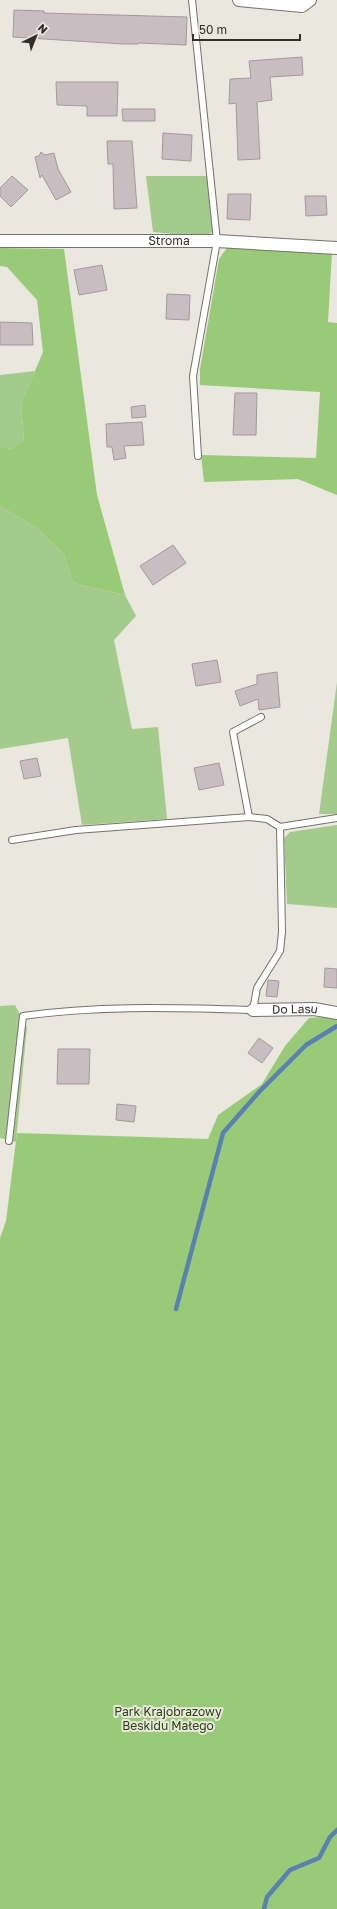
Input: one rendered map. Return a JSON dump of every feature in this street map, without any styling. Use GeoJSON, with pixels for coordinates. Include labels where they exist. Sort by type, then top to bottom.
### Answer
{"type":"FeatureCollection","features":[{"type":"Feature","properties":{"kind":"street"},"geometry":{"type":"LineString","coordinates":[[240,0],[302,6],[310,0]]}},
{"type":"Feature","properties":{"kind":"street","name":"Stroma"},"geometry":{"type":"LineString","coordinates":[[0,241],[217,241],[337,248]]}},
{"type":"Feature","properties":{"kind":"street","name":"Do Lasu"},"geometry":{"type":"LineString","coordinates":[[253,1010],[314,1009],[337,1012]]}},
{"type":"Feature","properties":{"kind":"lane"},"geometry":{"type":"LineString","coordinates":[[192,0],[217,241],[193,376],[198,456]]}},
{"type":"Feature","properties":{"kind":"lane"},"geometry":{"type":"LineString","coordinates":[[249,817],[233,732],[260,717]]}},
{"type":"Feature","properties":{"kind":"lane"},"geometry":{"type":"LineString","coordinates":[[12,840],[76,830],[249,817],[267,819],[280,827],[337,818]]}},
{"type":"Feature","properties":{"kind":"lane"},"geometry":{"type":"LineString","coordinates":[[9,1141],[23,1016],[67,1009],[137,1007],[253,1010],[257,988],[280,951],[282,932],[280,827]]}},
{"type":"Feature","properties":{"kind":"green space"},"geometry":{"type":"Polygon","coordinates":[[[146,176],[207,176],[213,232],[203,237],[153,232],[146,176]]]}},
{"type":"Feature","properties":{"kind":"green space"},"geometry":{"type":"Polygon","coordinates":[[[229,245],[332,252],[328,322],[337,323],[337,495],[298,479],[204,482],[201,455],[316,458],[320,392],[200,385],[200,369],[219,259],[229,245]]]}},
{"type":"Feature","properties":{"kind":"green space"},"geometry":{"type":"Polygon","coordinates":[[[0,248],[64,249],[97,495],[125,595],[73,583],[64,554],[37,528],[0,506],[0,446],[10,449],[24,441],[21,404],[43,352],[37,300],[7,267],[0,266],[0,248]]]}},
{"type":"Feature","properties":{"kind":"green space"},"geometry":{"type":"Polygon","coordinates":[[[35,371],[21,404],[24,442],[10,449],[0,446],[0,375],[35,371]]]}},
{"type":"Feature","properties":{"kind":"green space"},"geometry":{"type":"Polygon","coordinates":[[[0,506],[37,528],[64,554],[73,583],[125,595],[136,616],[114,640],[132,729],[158,727],[167,819],[82,825],[68,738],[0,749],[0,506]]]}},
{"type":"Feature","properties":{"kind":"green space"},"geometry":{"type":"Polygon","coordinates":[[[337,682],[337,814],[319,814],[337,682]]]}},
{"type":"Feature","properties":{"kind":"green space"},"geometry":{"type":"Polygon","coordinates":[[[337,825],[337,908],[287,904],[284,838],[290,832],[337,825]]]}},
{"type":"Feature","properties":{"kind":"green space"},"geometry":{"type":"Polygon","coordinates":[[[15,1005],[27,1027],[16,1142],[0,1138],[0,1006],[15,1005]]]}},
{"type":"Feature","properties":{"kind":"green space","name":"Park Krajobrazowy Beskidu Małego"},"geometry":{"type":"Polygon","coordinates":[[[321,1017],[337,1019],[337,1909],[0,1909],[0,1238],[6,1221],[17,1133],[208,1139],[218,1115],[262,1084],[285,1046],[309,1018],[321,1017]]]}},
{"type":"Feature","properties":{"kind":"building"},"geometry":{"type":"Polygon","coordinates":[[[14,10],[44,11],[44,13],[187,17],[186,45],[138,43],[123,44],[13,37],[14,10]]]}},
{"type":"Feature","properties":{"kind":"building"},"geometry":{"type":"Polygon","coordinates":[[[302,57],[303,75],[270,77],[272,100],[257,102],[260,159],[238,160],[236,103],[229,104],[230,79],[251,78],[249,61],[302,57]]]}},
{"type":"Feature","properties":{"kind":"building"},"geometry":{"type":"Polygon","coordinates":[[[56,82],[118,82],[117,116],[87,116],[87,106],[57,105],[56,82]]]}},
{"type":"Feature","properties":{"kind":"building"},"geometry":{"type":"Polygon","coordinates":[[[122,109],[155,109],[155,121],[123,121],[122,109]]]}},
{"type":"Feature","properties":{"kind":"building"},"geometry":{"type":"Polygon","coordinates":[[[163,133],[192,135],[191,161],[162,159],[163,133]]]}},
{"type":"Feature","properties":{"kind":"building"},"geometry":{"type":"Polygon","coordinates":[[[107,141],[132,141],[137,208],[114,209],[113,164],[108,164],[107,141]]]}},
{"type":"Feature","properties":{"kind":"building"},"geometry":{"type":"Polygon","coordinates":[[[41,152],[45,155],[54,153],[58,169],[71,192],[56,200],[42,175],[40,178],[35,157],[39,156],[41,152]]]}},
{"type":"Feature","properties":{"kind":"building"},"geometry":{"type":"Polygon","coordinates":[[[12,176],[28,190],[11,207],[0,196],[0,188],[12,176]]]}},
{"type":"Feature","properties":{"kind":"building"},"geometry":{"type":"Polygon","coordinates":[[[228,194],[251,194],[250,220],[227,219],[228,194]]]}},
{"type":"Feature","properties":{"kind":"building"},"geometry":{"type":"Polygon","coordinates":[[[305,196],[326,196],[327,215],[306,216],[305,196]]]}},
{"type":"Feature","properties":{"kind":"building"},"geometry":{"type":"Polygon","coordinates":[[[102,265],[107,290],[79,295],[74,270],[102,265]]]}},
{"type":"Feature","properties":{"kind":"building"},"geometry":{"type":"Polygon","coordinates":[[[167,294],[190,295],[189,320],[166,319],[167,294]]]}},
{"type":"Feature","properties":{"kind":"building"},"geometry":{"type":"Polygon","coordinates":[[[0,322],[32,323],[33,345],[0,345],[0,322]]]}},
{"type":"Feature","properties":{"kind":"building"},"geometry":{"type":"Polygon","coordinates":[[[235,393],[257,393],[256,435],[233,435],[235,393]]]}},
{"type":"Feature","properties":{"kind":"building"},"geometry":{"type":"Polygon","coordinates":[[[145,405],[146,417],[132,418],[131,407],[145,405]]]}},
{"type":"Feature","properties":{"kind":"building"},"geometry":{"type":"Polygon","coordinates":[[[142,422],[144,445],[124,446],[126,458],[114,460],[112,447],[107,447],[106,424],[142,422]]]}},
{"type":"Feature","properties":{"kind":"building"},"geometry":{"type":"Polygon","coordinates":[[[173,545],[186,563],[153,585],[140,566],[173,545]]]}},
{"type":"Feature","properties":{"kind":"building"},"geometry":{"type":"Polygon","coordinates":[[[217,660],[221,682],[196,686],[192,664],[217,660]]]}},
{"type":"Feature","properties":{"kind":"building"},"geometry":{"type":"Polygon","coordinates":[[[277,672],[280,707],[259,710],[258,699],[240,706],[235,691],[257,684],[257,675],[277,672]]]}},
{"type":"Feature","properties":{"kind":"building"},"geometry":{"type":"Polygon","coordinates":[[[37,758],[41,776],[24,779],[20,761],[37,758]]]}},
{"type":"Feature","properties":{"kind":"building"},"geometry":{"type":"Polygon","coordinates":[[[219,763],[224,785],[199,790],[194,768],[219,763]]]}},
{"type":"Feature","properties":{"kind":"building"},"geometry":{"type":"Polygon","coordinates":[[[325,968],[337,969],[337,988],[324,987],[325,968]]]}},
{"type":"Feature","properties":{"kind":"building"},"geometry":{"type":"Polygon","coordinates":[[[268,980],[279,981],[277,997],[266,996],[268,980]]]}},
{"type":"Feature","properties":{"kind":"building"},"geometry":{"type":"Polygon","coordinates":[[[259,1038],[273,1048],[262,1063],[248,1053],[259,1038]]]}},
{"type":"Feature","properties":{"kind":"building"},"geometry":{"type":"Polygon","coordinates":[[[58,1049],[90,1049],[89,1084],[57,1084],[58,1049]]]}},
{"type":"Feature","properties":{"kind":"building"},"geometry":{"type":"Polygon","coordinates":[[[117,1104],[136,1106],[134,1122],[116,1120],[117,1104]]]}},
{"type":"Feature","properties":{"kind":"waterway"},"geometry":{"type":"LineString","coordinates":[[176,1309],[223,1133],[259,1092],[306,1045],[337,1026]]}},
{"type":"Feature","properties":{"kind":"waterway"},"geometry":{"type":"LineString","coordinates":[[264,1909],[267,1897],[290,1870],[319,1858],[330,1837],[337,1830]]}}]}
